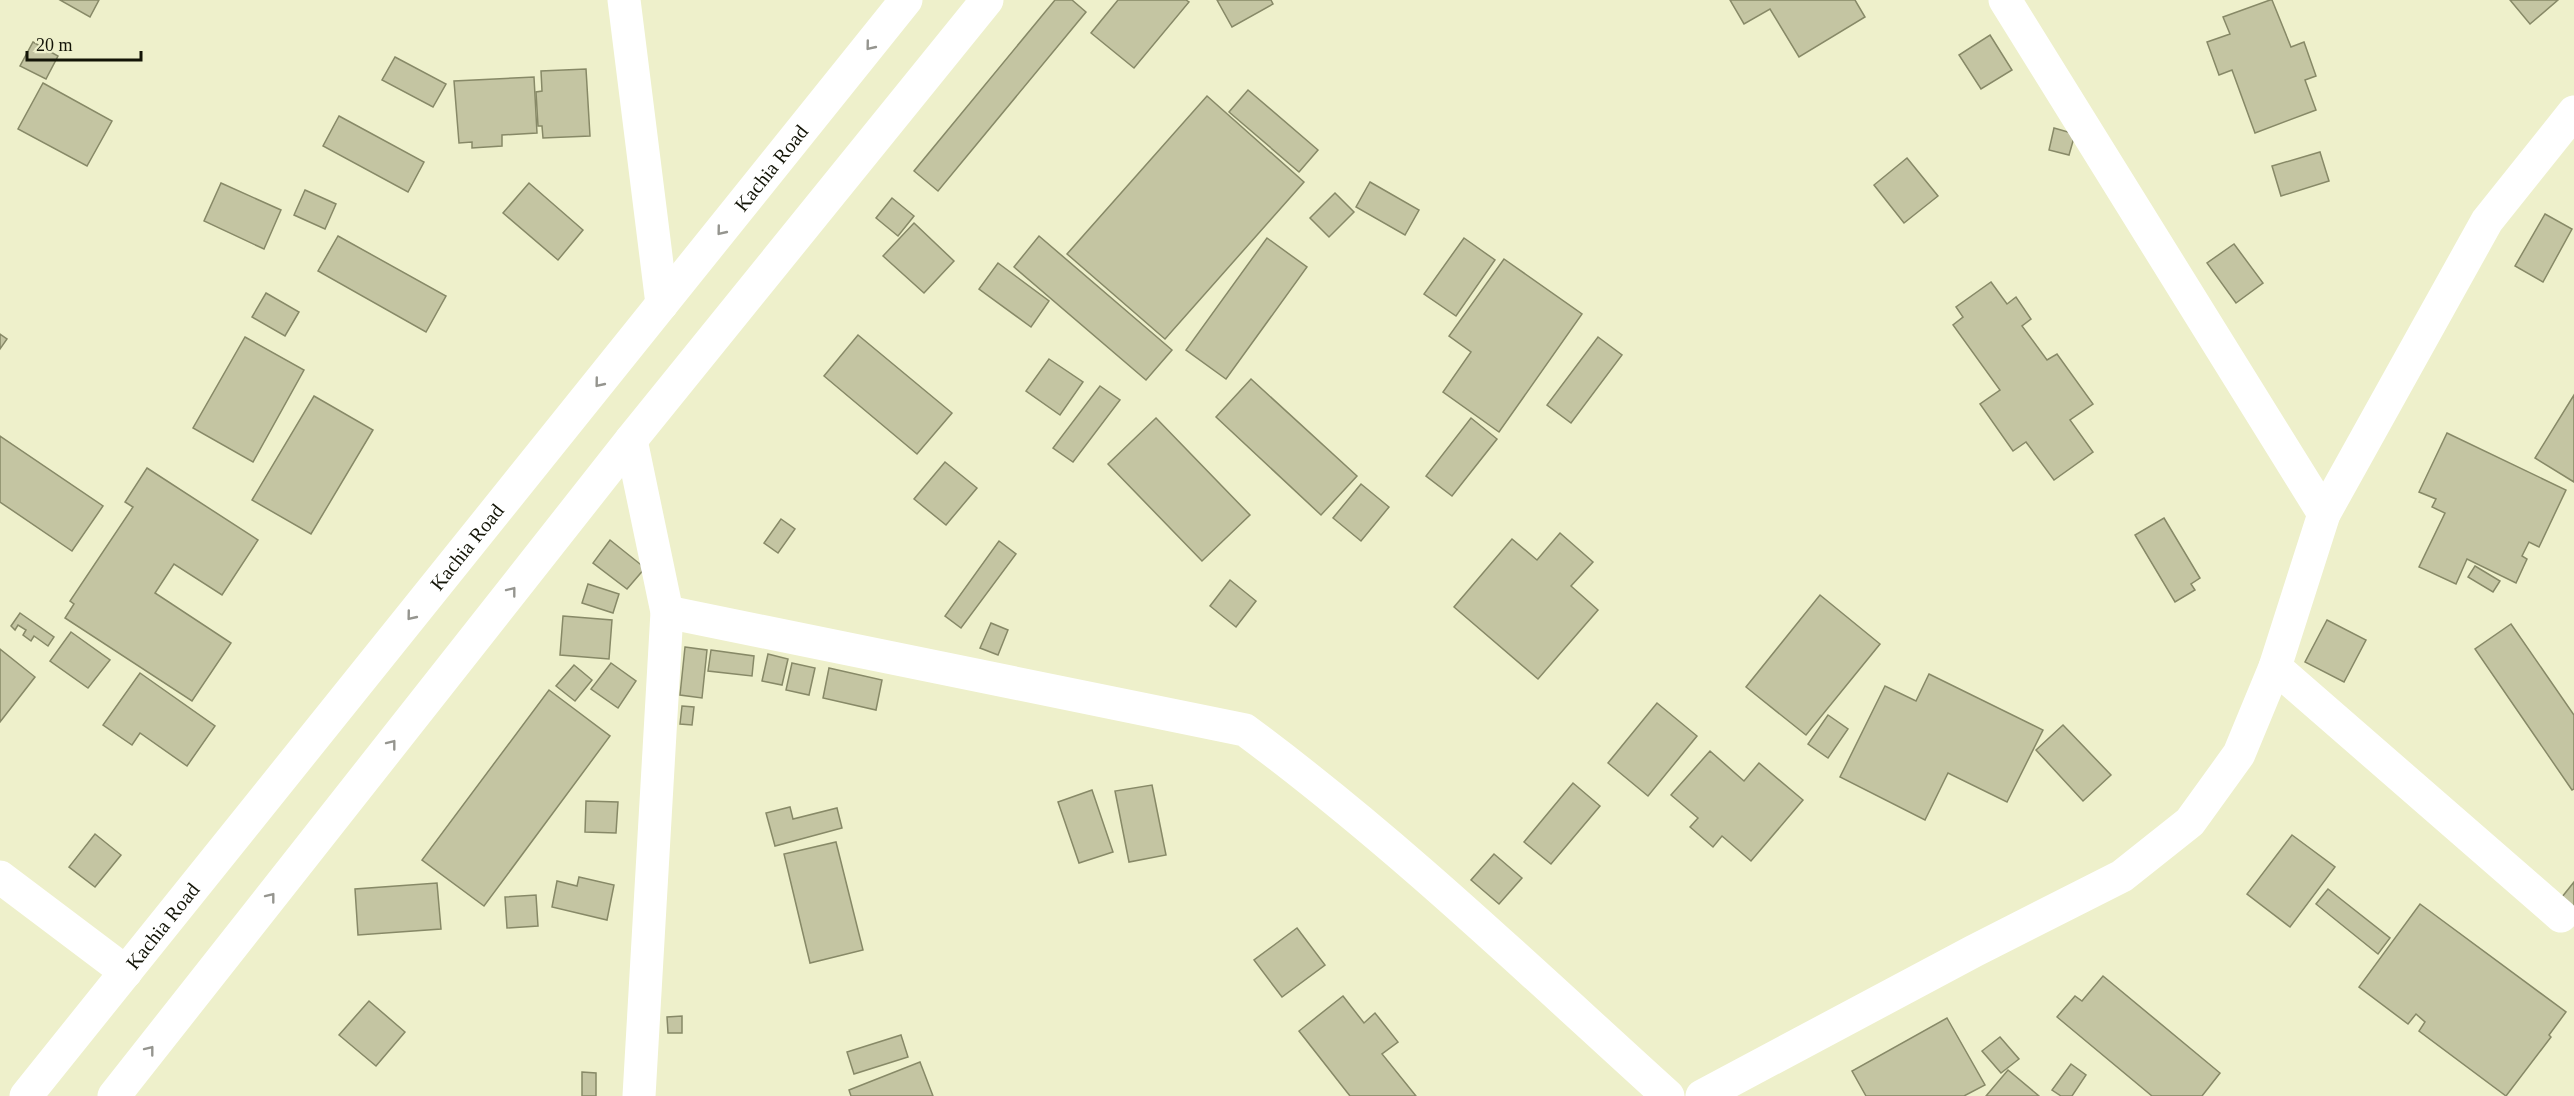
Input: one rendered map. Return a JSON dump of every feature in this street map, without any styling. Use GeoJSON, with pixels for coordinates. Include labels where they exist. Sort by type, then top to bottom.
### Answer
{"type":"FeatureCollection","features":[{"type":"Feature","properties":{"kind":"street"},"geometry":{"type":"LineString","coordinates":[[624,0],[662,304]]}},
{"type":"Feature","properties":{"kind":"street","name":"Kachia Road"},"geometry":{"type":"LineString","coordinates":[[26,1096],[906,0]]}},
{"type":"Feature","properties":{"kind":"street"},"geometry":{"type":"LineString","coordinates":[[114,1096],[631,440],[987,0]]}},
{"type":"Feature","properties":{"kind":"street"},"geometry":{"type":"LineString","coordinates":[[2005,0],[2324,514]]}},
{"type":"Feature","properties":{"kind":"street"},"geometry":{"type":"LineString","coordinates":[[1702,1096],[1974,951],[2122,876],[2190,822],[2239,754],[2275,667],[2324,514],[2487,221],[2574,112]]}},
{"type":"Feature","properties":{"kind":"street"},"geometry":{"type":"LineString","coordinates":[[631,440],[667,612],[639,1096]]}},
{"type":"Feature","properties":{"kind":"street"},"geometry":{"type":"LineString","coordinates":[[667,612],[1245,730],[1313,781],[1450,899],[1668,1096]]}},
{"type":"Feature","properties":{"kind":"street"},"geometry":{"type":"LineString","coordinates":[[2275,667],[2561,916]]}},
{"type":"Feature","properties":{"kind":"street"},"geometry":{"type":"LineString","coordinates":[[0,877],[126,972]]}},
{"type":"Feature","properties":{"kind":"building"},"geometry":{"type":"Polygon","coordinates":[[[60,0],[99,0],[90,17],[60,0]]]}},
{"type":"Feature","properties":{"kind":"building"},"geometry":{"type":"Polygon","coordinates":[[[1055,0],[1072,0],[1086,12],[938,191],[914,171],[1055,0]]]}},
{"type":"Feature","properties":{"kind":"building"},"geometry":{"type":"Polygon","coordinates":[[[1118,0],[1186,0],[1189,2],[1134,68],[1091,33],[1118,0]]]}},
{"type":"Feature","properties":{"kind":"building"},"geometry":{"type":"Polygon","coordinates":[[[1217,0],[1271,0],[1273,4],[1232,27],[1217,0]]]}},
{"type":"Feature","properties":{"kind":"building"},"geometry":{"type":"Polygon","coordinates":[[[1730,0],[1855,0],[1865,17],[1799,57],[1770,9],[1744,24],[1730,0]]]}},
{"type":"Feature","properties":{"kind":"building"},"geometry":{"type":"Polygon","coordinates":[[[2272,0],[2291,47],[2304,42],[2316,76],[2305,80],[2316,110],[2255,133],[2232,70],[2219,75],[2207,42],[2230,34],[2223,17],[2272,0]]]}},
{"type":"Feature","properties":{"kind":"building"},"geometry":{"type":"Polygon","coordinates":[[[2510,0],[2558,0],[2530,24],[2510,0]]]}},
{"type":"Feature","properties":{"kind":"building"},"geometry":{"type":"Polygon","coordinates":[[[1990,35],[2012,70],[1981,89],[1959,55],[1990,35]]]}},
{"type":"Feature","properties":{"kind":"building"},"geometry":{"type":"Polygon","coordinates":[[[33,42],[58,56],[46,79],[20,66],[33,42]]]}},
{"type":"Feature","properties":{"kind":"building"},"geometry":{"type":"Polygon","coordinates":[[[395,57],[446,84],[433,107],[382,80],[395,57]]]}},
{"type":"Feature","properties":{"kind":"building"},"geometry":{"type":"Polygon","coordinates":[[[586,69],[590,136],[543,138],[542,126],[538,126],[536,92],[542,91],[541,71],[586,69]]]}},
{"type":"Feature","properties":{"kind":"building"},"geometry":{"type":"Polygon","coordinates":[[[534,77],[537,133],[502,135],[502,146],[472,148],[472,142],[459,143],[454,81],[534,77]]]}},
{"type":"Feature","properties":{"kind":"building"},"geometry":{"type":"Polygon","coordinates":[[[43,83],[112,121],[87,166],[18,129],[43,83]]]}},
{"type":"Feature","properties":{"kind":"building"},"geometry":{"type":"Polygon","coordinates":[[[1248,90],[1318,150],[1299,172],[1229,112],[1248,90]]]}},
{"type":"Feature","properties":{"kind":"building"},"geometry":{"type":"Polygon","coordinates":[[[1207,96],[1304,182],[1165,339],[1067,254],[1207,96]]]}},
{"type":"Feature","properties":{"kind":"building"},"geometry":{"type":"Polygon","coordinates":[[[339,116],[424,162],[408,192],[323,146],[339,116]]]}},
{"type":"Feature","properties":{"kind":"building"},"geometry":{"type":"Polygon","coordinates":[[[2054,128],[2075,134],[2069,155],[2049,150],[2054,128]]]}},
{"type":"Feature","properties":{"kind":"building"},"geometry":{"type":"Polygon","coordinates":[[[2320,152],[2329,181],[2281,196],[2272,166],[2320,152]]]}},
{"type":"Feature","properties":{"kind":"building"},"geometry":{"type":"Polygon","coordinates":[[[1907,158],[1938,196],[1904,223],[1874,185],[1907,158]]]}},
{"type":"Feature","properties":{"kind":"building"},"geometry":{"type":"Polygon","coordinates":[[[1370,182],[1419,210],[1405,235],[1356,207],[1370,182]]]}},
{"type":"Feature","properties":{"kind":"building"},"geometry":{"type":"Polygon","coordinates":[[[221,183],[281,210],[264,249],[204,221],[221,183]]]}},
{"type":"Feature","properties":{"kind":"building"},"geometry":{"type":"Polygon","coordinates":[[[529,183],[583,230],[558,260],[503,213],[529,183]]]}},
{"type":"Feature","properties":{"kind":"building"},"geometry":{"type":"Polygon","coordinates":[[[305,190],[336,204],[325,229],[294,215],[305,190]]]}},
{"type":"Feature","properties":{"kind":"building"},"geometry":{"type":"Polygon","coordinates":[[[1335,193],[1354,212],[1329,237],[1310,218],[1335,193]]]}},
{"type":"Feature","properties":{"kind":"building"},"geometry":{"type":"Polygon","coordinates":[[[892,198],[914,216],[898,236],[876,218],[892,198]]]}},
{"type":"Feature","properties":{"kind":"building"},"geometry":{"type":"Polygon","coordinates":[[[2545,214],[2572,229],[2543,282],[2515,266],[2545,214]]]}},
{"type":"Feature","properties":{"kind":"building"},"geometry":{"type":"Polygon","coordinates":[[[914,223],[954,261],[924,293],[883,256],[914,223]]]}},
{"type":"Feature","properties":{"kind":"building"},"geometry":{"type":"Polygon","coordinates":[[[338,236],[446,296],[426,332],[318,271],[338,236]]]}},
{"type":"Feature","properties":{"kind":"building"},"geometry":{"type":"Polygon","coordinates":[[[1039,236],[1172,350],[1146,380],[1014,267],[1039,236]]]}},
{"type":"Feature","properties":{"kind":"building"},"geometry":{"type":"Polygon","coordinates":[[[1267,238],[1307,267],[1226,379],[1186,350],[1267,238]]]}},
{"type":"Feature","properties":{"kind":"building"},"geometry":{"type":"Polygon","coordinates":[[[1464,238],[1495,260],[1456,316],[1424,294],[1464,238]]]}},
{"type":"Feature","properties":{"kind":"building"},"geometry":{"type":"Polygon","coordinates":[[[2234,244],[2263,283],[2236,303],[2207,263],[2234,244]]]}},
{"type":"Feature","properties":{"kind":"building"},"geometry":{"type":"Polygon","coordinates":[[[1504,259],[1582,314],[1499,432],[1443,392],[1471,352],[1449,336],[1504,259]]]}},
{"type":"Feature","properties":{"kind":"building"},"geometry":{"type":"Polygon","coordinates":[[[998,263],[1049,301],[1031,327],[979,289],[998,263]]]}},
{"type":"Feature","properties":{"kind":"building"},"geometry":{"type":"Polygon","coordinates":[[[1991,282],[2007,304],[2016,297],[2031,319],[2022,326],[2047,360],[2057,354],[2093,404],[2070,420],[2093,452],[2054,480],[2026,442],[2013,451],[1980,404],[2000,390],[1953,325],[1963,317],[1956,307],[1991,282]]]}},
{"type":"Feature","properties":{"kind":"building"},"geometry":{"type":"Polygon","coordinates":[[[266,293],[299,312],[285,336],[252,317],[266,293]]]}},
{"type":"Feature","properties":{"kind":"building"},"geometry":{"type":"Polygon","coordinates":[[[0,334],[7,339],[0,349],[0,334]]]}},
{"type":"Feature","properties":{"kind":"building"},"geometry":{"type":"Polygon","coordinates":[[[858,335],[952,413],[917,454],[824,376],[858,335]]]}},
{"type":"Feature","properties":{"kind":"building"},"geometry":{"type":"Polygon","coordinates":[[[245,337],[304,370],[253,462],[193,428],[245,337]]]}},
{"type":"Feature","properties":{"kind":"building"},"geometry":{"type":"Polygon","coordinates":[[[1598,337],[1622,355],[1571,423],[1547,405],[1598,337]]]}},
{"type":"Feature","properties":{"kind":"building"},"geometry":{"type":"Polygon","coordinates":[[[1049,359],[1083,382],[1060,415],[1026,391],[1049,359]]]}},
{"type":"Feature","properties":{"kind":"building"},"geometry":{"type":"Polygon","coordinates":[[[1251,379],[1357,476],[1321,515],[1216,417],[1251,379]]]}},
{"type":"Feature","properties":{"kind":"building"},"geometry":{"type":"Polygon","coordinates":[[[1100,386],[1120,400],[1073,462],[1053,448],[1100,386]]]}},
{"type":"Feature","properties":{"kind":"building"},"geometry":{"type":"Polygon","coordinates":[[[2574,395],[2574,482],[2535,458],[2574,395]]]}},
{"type":"Feature","properties":{"kind":"building"},"geometry":{"type":"Polygon","coordinates":[[[314,396],[373,430],[311,534],[252,500],[314,396]]]}},
{"type":"Feature","properties":{"kind":"building"},"geometry":{"type":"Polygon","coordinates":[[[1156,418],[1250,515],[1202,561],[1108,464],[1156,418]]]}},
{"type":"Feature","properties":{"kind":"building"},"geometry":{"type":"Polygon","coordinates":[[[1471,418],[1497,439],[1452,496],[1426,476],[1471,418]]]}},
{"type":"Feature","properties":{"kind":"building"},"geometry":{"type":"Polygon","coordinates":[[[2447,433],[2566,490],[2539,547],[2529,542],[2522,556],[2527,559],[2516,583],[2467,559],[2456,584],[2419,567],[2445,513],[2432,507],[2436,499],[2419,492],[2447,433]]]}},
{"type":"Feature","properties":{"kind":"building"},"geometry":{"type":"Polygon","coordinates":[[[0,436],[103,506],[72,551],[0,502],[0,436]]]}},
{"type":"Feature","properties":{"kind":"building"},"geometry":{"type":"Polygon","coordinates":[[[945,462],[977,488],[946,525],[914,499],[945,462]]]}},
{"type":"Feature","properties":{"kind":"building"},"geometry":{"type":"Polygon","coordinates":[[[147,468],[258,540],[222,595],[174,564],[155,593],[231,643],[192,701],[65,618],[74,604],[70,601],[133,507],[125,502],[147,468]]]}},
{"type":"Feature","properties":{"kind":"building"},"geometry":{"type":"Polygon","coordinates":[[[1361,484],[1389,507],[1361,541],[1333,518],[1361,484]]]}},
{"type":"Feature","properties":{"kind":"building"},"geometry":{"type":"Polygon","coordinates":[[[2164,518],[2200,578],[2191,584],[2195,590],[2175,602],[2135,535],[2164,518]]]}},
{"type":"Feature","properties":{"kind":"building"},"geometry":{"type":"Polygon","coordinates":[[[781,519],[795,529],[778,553],[764,543],[781,519]]]}},
{"type":"Feature","properties":{"kind":"building"},"geometry":{"type":"Polygon","coordinates":[[[1560,533],[1593,562],[1571,586],[1598,610],[1538,679],[1454,607],[1512,539],[1537,560],[1560,533]]]}},
{"type":"Feature","properties":{"kind":"building"},"geometry":{"type":"Polygon","coordinates":[[[610,540],[645,568],[627,589],[593,563],[610,540]]]}},
{"type":"Feature","properties":{"kind":"building"},"geometry":{"type":"Polygon","coordinates":[[[999,541],[1016,554],[961,628],[945,616],[999,541]]]}},
{"type":"Feature","properties":{"kind":"building"},"geometry":{"type":"Polygon","coordinates":[[[2475,566],[2500,581],[2493,592],[2468,577],[2475,566]]]}},
{"type":"Feature","properties":{"kind":"building"},"geometry":{"type":"Polygon","coordinates":[[[1230,580],[1256,601],[1236,627],[1210,606],[1230,580]]]}},
{"type":"Feature","properties":{"kind":"building"},"geometry":{"type":"Polygon","coordinates":[[[588,584],[619,594],[613,613],[582,603],[588,584]]]}},
{"type":"Feature","properties":{"kind":"building"},"geometry":{"type":"Polygon","coordinates":[[[1820,595],[1880,644],[1806,735],[1746,687],[1820,595]]]}},
{"type":"Feature","properties":{"kind":"building"},"geometry":{"type":"Polygon","coordinates":[[[20,613],[54,637],[48,646],[34,636],[31,641],[23,635],[26,630],[18,625],[15,630],[11,626],[20,613]]]}},
{"type":"Feature","properties":{"kind":"building"},"geometry":{"type":"Polygon","coordinates":[[[563,616],[612,620],[609,659],[560,655],[563,616]]]}},
{"type":"Feature","properties":{"kind":"building"},"geometry":{"type":"Polygon","coordinates":[[[2327,620],[2366,640],[2344,682],[2305,662],[2327,620]]]}},
{"type":"Feature","properties":{"kind":"building"},"geometry":{"type":"Polygon","coordinates":[[[991,623],[1008,630],[998,655],[980,648],[991,623]]]}},
{"type":"Feature","properties":{"kind":"building"},"geometry":{"type":"Polygon","coordinates":[[[2511,624],[2574,715],[2574,789],[2572,790],[2475,649],[2511,624]]]}},
{"type":"Feature","properties":{"kind":"building"},"geometry":{"type":"Polygon","coordinates":[[[71,632],[110,660],[88,688],[50,661],[71,632]]]}},
{"type":"Feature","properties":{"kind":"building"},"geometry":{"type":"Polygon","coordinates":[[[685,647],[707,650],[702,698],[680,695],[685,647]]]}},
{"type":"Feature","properties":{"kind":"building"},"geometry":{"type":"Polygon","coordinates":[[[0,649],[35,677],[0,722],[0,649]]]}},
{"type":"Feature","properties":{"kind":"building"},"geometry":{"type":"Polygon","coordinates":[[[711,650],[754,656],[752,676],[708,671],[711,650]]]}},
{"type":"Feature","properties":{"kind":"building"},"geometry":{"type":"Polygon","coordinates":[[[768,654],[788,659],[782,685],[762,681],[768,654]]]}},
{"type":"Feature","properties":{"kind":"building"},"geometry":{"type":"Polygon","coordinates":[[[611,663],[636,681],[618,708],[591,689],[611,663]]]}},
{"type":"Feature","properties":{"kind":"building"},"geometry":{"type":"Polygon","coordinates":[[[792,663],[815,668],[809,695],[786,690],[792,663]]]}},
{"type":"Feature","properties":{"kind":"building"},"geometry":{"type":"Polygon","coordinates":[[[574,665],[592,680],[575,701],[556,686],[574,665]]]}},
{"type":"Feature","properties":{"kind":"building"},"geometry":{"type":"Polygon","coordinates":[[[829,668],[882,680],[876,710],[823,698],[829,668]]]}},
{"type":"Feature","properties":{"kind":"building"},"geometry":{"type":"Polygon","coordinates":[[[140,673],[215,726],[187,766],[140,733],[132,745],[103,725],[140,673]]]}},
{"type":"Feature","properties":{"kind":"building"},"geometry":{"type":"Polygon","coordinates":[[[1929,674],[2043,730],[2007,802],[1948,773],[1925,820],[1840,777],[1885,686],[1916,701],[1929,674]]]}},
{"type":"Feature","properties":{"kind":"building"},"geometry":{"type":"Polygon","coordinates":[[[549,690],[610,736],[484,906],[422,860],[549,690]]]}},
{"type":"Feature","properties":{"kind":"building"},"geometry":{"type":"Polygon","coordinates":[[[1657,703],[1697,736],[1648,796],[1608,763],[1657,703]]]}},
{"type":"Feature","properties":{"kind":"building"},"geometry":{"type":"Polygon","coordinates":[[[682,706],[694,707],[692,725],[680,724],[682,706]]]}},
{"type":"Feature","properties":{"kind":"building"},"geometry":{"type":"Polygon","coordinates":[[[1828,715],[1848,729],[1828,758],[1808,744],[1828,715]]]}},
{"type":"Feature","properties":{"kind":"building"},"geometry":{"type":"Polygon","coordinates":[[[2063,725],[2111,775],[2083,801],[2036,750],[2063,725]]]}},
{"type":"Feature","properties":{"kind":"building"},"geometry":{"type":"Polygon","coordinates":[[[1710,751],[1744,781],[1759,763],[1803,800],[1751,861],[1722,836],[1713,847],[1690,827],[1698,818],[1671,795],[1710,751]]]}},
{"type":"Feature","properties":{"kind":"building"},"geometry":{"type":"Polygon","coordinates":[[[1573,783],[1600,806],[1551,864],[1524,842],[1573,783]]]}},
{"type":"Feature","properties":{"kind":"building"},"geometry":{"type":"Polygon","coordinates":[[[1152,785],[1166,855],[1129,862],[1115,791],[1152,785]]]}},
{"type":"Feature","properties":{"kind":"building"},"geometry":{"type":"Polygon","coordinates":[[[1092,790],[1113,852],[1079,863],[1058,802],[1092,790]]]}},
{"type":"Feature","properties":{"kind":"building"},"geometry":{"type":"Polygon","coordinates":[[[586,801],[618,802],[616,833],[585,832],[586,801]]]}},
{"type":"Feature","properties":{"kind":"building"},"geometry":{"type":"Polygon","coordinates":[[[790,807],[793,819],[837,808],[842,828],[775,846],[766,813],[790,807]]]}},
{"type":"Feature","properties":{"kind":"building"},"geometry":{"type":"Polygon","coordinates":[[[95,834],[121,855],[95,887],[69,867],[95,834]]]}},
{"type":"Feature","properties":{"kind":"building"},"geometry":{"type":"Polygon","coordinates":[[[2292,835],[2335,867],[2290,927],[2247,894],[2292,835]]]}},
{"type":"Feature","properties":{"kind":"building"},"geometry":{"type":"Polygon","coordinates":[[[836,842],[863,950],[810,963],[784,854],[836,842]]]}},
{"type":"Feature","properties":{"kind":"building"},"geometry":{"type":"Polygon","coordinates":[[[1494,854],[1522,878],[1499,904],[1471,880],[1494,854]]]}},
{"type":"Feature","properties":{"kind":"building"},"geometry":{"type":"Polygon","coordinates":[[[579,877],[614,885],[607,920],[552,907],[557,881],[577,886],[579,877]]]}},
{"type":"Feature","properties":{"kind":"building"},"geometry":{"type":"Polygon","coordinates":[[[2574,882],[2574,916],[2558,902],[2574,882]]]}},
{"type":"Feature","properties":{"kind":"building"},"geometry":{"type":"Polygon","coordinates":[[[437,883],[441,929],[358,935],[355,889],[437,883]]]}},
{"type":"Feature","properties":{"kind":"building"},"geometry":{"type":"Polygon","coordinates":[[[2328,889],[2390,938],[2378,954],[2316,904],[2328,889]]]}},
{"type":"Feature","properties":{"kind":"building"},"geometry":{"type":"Polygon","coordinates":[[[536,895],[538,926],[507,928],[505,897],[536,895]]]}},
{"type":"Feature","properties":{"kind":"building"},"geometry":{"type":"Polygon","coordinates":[[[2420,904],[2566,1012],[2549,1035],[2551,1037],[2506,1096],[2419,1031],[2425,1022],[2416,1014],[2408,1024],[2359,987],[2420,904]]]}},
{"type":"Feature","properties":{"kind":"building"},"geometry":{"type":"Polygon","coordinates":[[[1297,928],[1325,965],[1282,997],[1254,960],[1297,928]]]}},
{"type":"Feature","properties":{"kind":"building"},"geometry":{"type":"Polygon","coordinates":[[[2103,976],[2220,1073],[2202,1096],[2152,1096],[2057,1017],[2075,996],[2082,1001],[2103,976]]]}},
{"type":"Feature","properties":{"kind":"building"},"geometry":{"type":"Polygon","coordinates":[[[1343,996],[1364,1023],[1375,1013],[1398,1042],[1382,1054],[1416,1096],[1350,1096],[1299,1031],[1343,996]]]}},
{"type":"Feature","properties":{"kind":"building"},"geometry":{"type":"Polygon","coordinates":[[[369,1001],[405,1032],[376,1066],[339,1035],[369,1001]]]}},
{"type":"Feature","properties":{"kind":"building"},"geometry":{"type":"Polygon","coordinates":[[[682,1016],[682,1033],[668,1033],[667,1017],[682,1016]]]}},
{"type":"Feature","properties":{"kind":"building"},"geometry":{"type":"Polygon","coordinates":[[[1947,1018],[1985,1085],[1964,1096],[1866,1096],[1852,1071],[1947,1018]]]}},
{"type":"Feature","properties":{"kind":"building"},"geometry":{"type":"Polygon","coordinates":[[[901,1035],[908,1057],[854,1074],[847,1052],[901,1035]]]}},
{"type":"Feature","properties":{"kind":"building"},"geometry":{"type":"Polygon","coordinates":[[[2000,1037],[2019,1059],[2001,1073],[1982,1051],[2000,1037]]]}},
{"type":"Feature","properties":{"kind":"building"},"geometry":{"type":"Polygon","coordinates":[[[920,1062],[933,1096],[851,1096],[849,1090],[920,1062]]]}},
{"type":"Feature","properties":{"kind":"building"},"geometry":{"type":"Polygon","coordinates":[[[2071,1064],[2086,1075],[2072,1096],[2061,1096],[2052,1090],[2071,1064]]]}},
{"type":"Feature","properties":{"kind":"building"},"geometry":{"type":"Polygon","coordinates":[[[2008,1070],[2039,1096],[1986,1096],[2008,1070]]]}},
{"type":"Feature","properties":{"kind":"building"},"geometry":{"type":"Polygon","coordinates":[[[582,1072],[596,1073],[596,1096],[582,1096],[582,1072]]]}}]}
